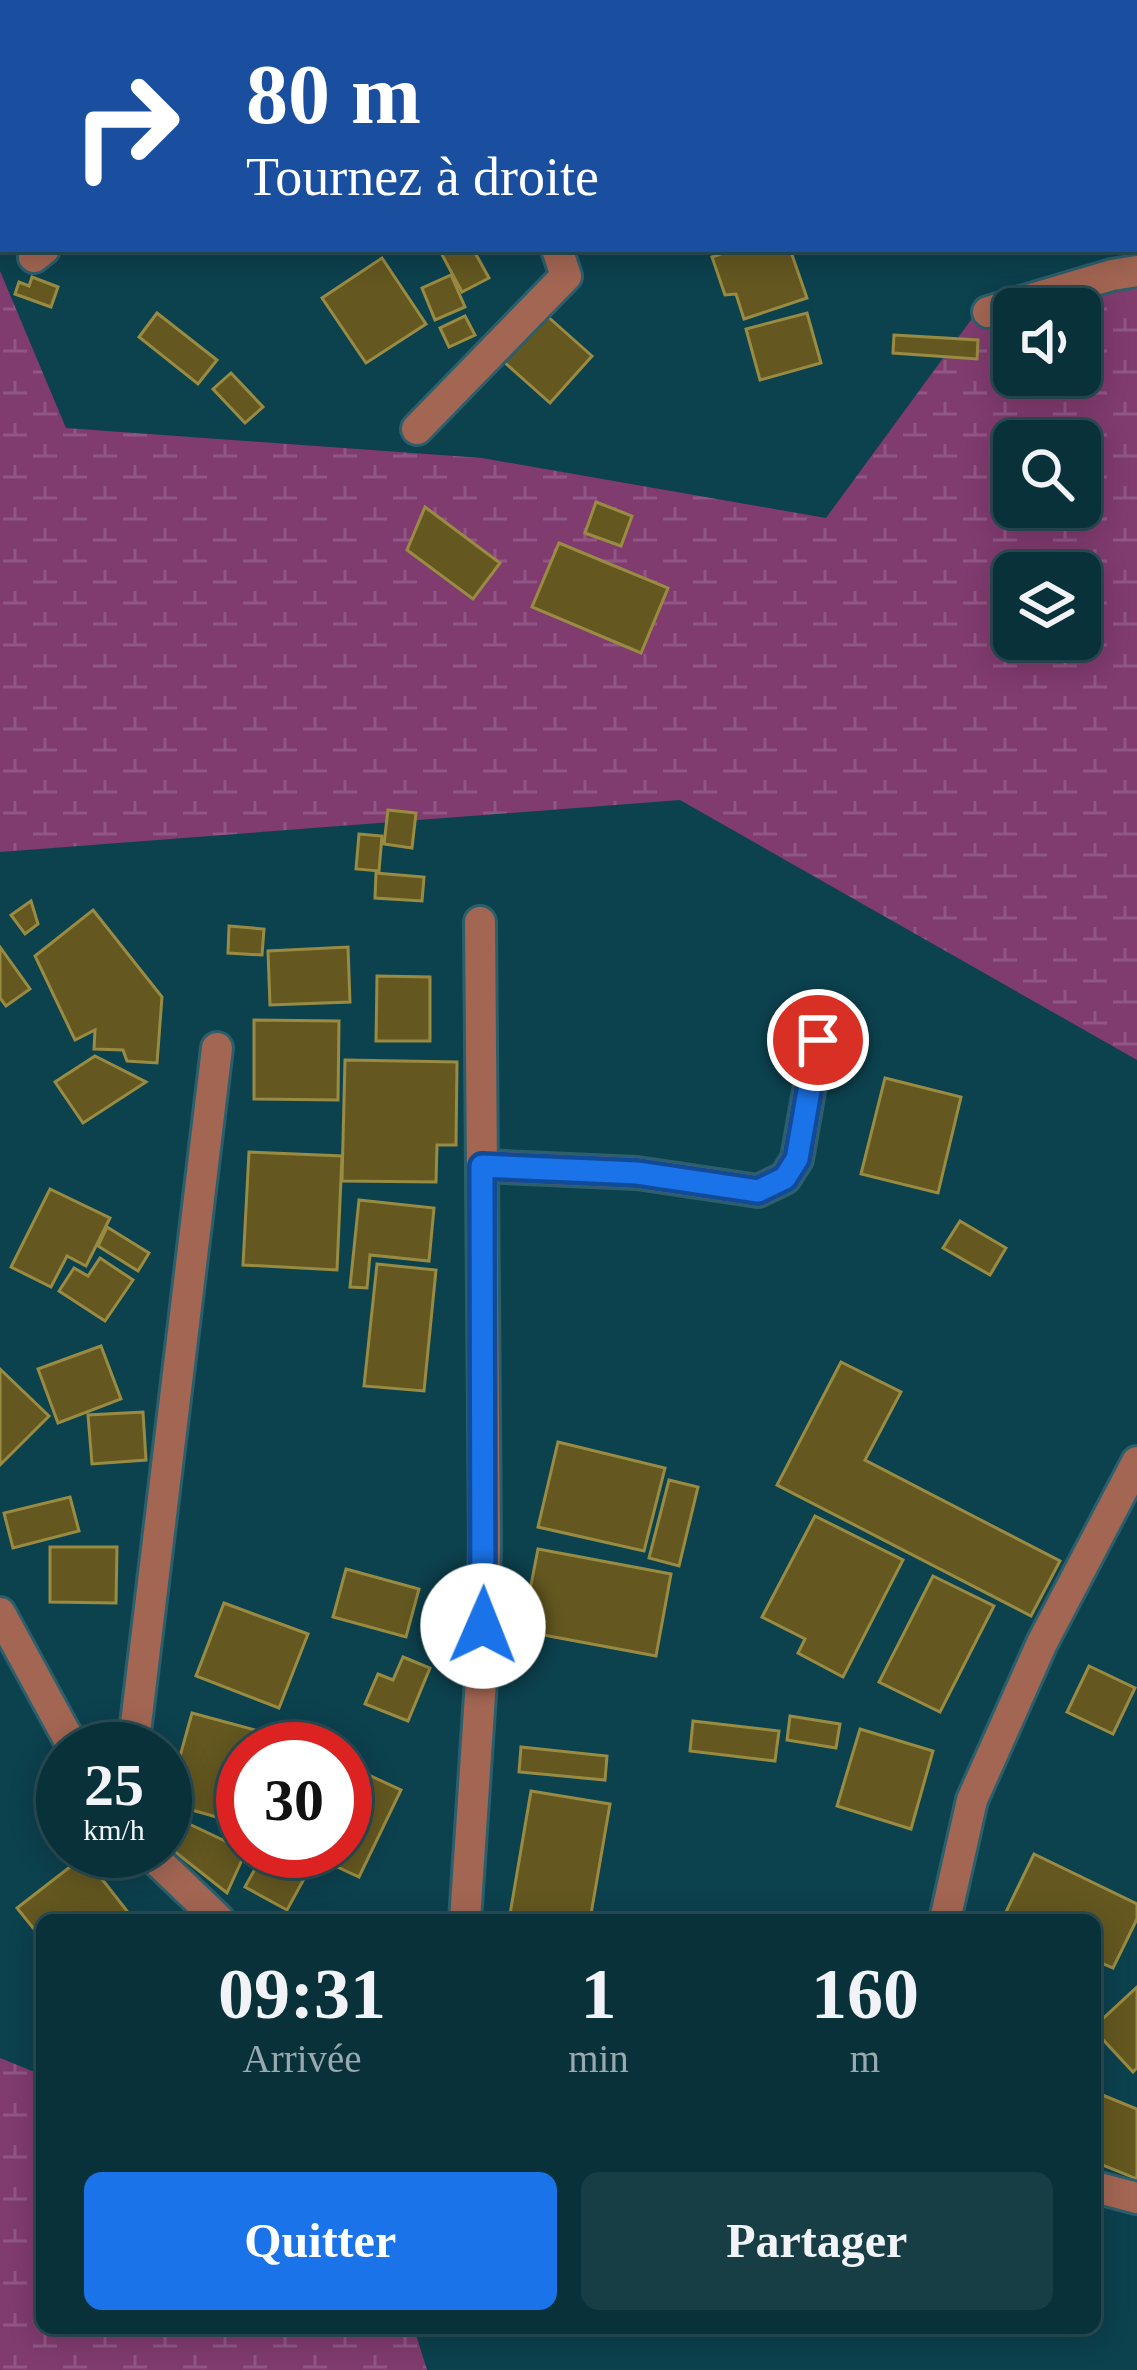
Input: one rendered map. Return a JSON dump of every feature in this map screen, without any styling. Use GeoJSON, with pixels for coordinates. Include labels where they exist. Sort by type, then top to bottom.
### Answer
{"type":"FeatureCollection","features":[{"type":"Feature","properties":{"kind":"street"},"geometry":{"type":"LineString","coordinates":[[418,429],[566,276],[558,252]]}},
{"type":"Feature","properties":{"kind":"street"},"geometry":{"type":"LineString","coordinates":[[988,312],[1112,274],[1137,271]]}},
{"type":"Feature","properties":{"kind":"street"},"geometry":{"type":"LineString","coordinates":[[465,1914],[484,1570],[480,922]]}},
{"type":"Feature","properties":{"kind":"street"},"geometry":{"type":"LineString","coordinates":[[482,1166],[637,1173],[758,1191],[785,1178],[797,1159],[818,1040]]}},
{"type":"Feature","properties":{"kind":"street"},"geometry":{"type":"LineString","coordinates":[[136,1722],[217,1048]]}},
{"type":"Feature","properties":{"kind":"street"},"geometry":{"type":"LineString","coordinates":[[946,1914],[972,1800],[1042,1643],[1137,1462]]}},
{"type":"Feature","properties":{"kind":"street"},"geometry":{"type":"LineString","coordinates":[[0,1613],[59,1722]]}},
{"type":"Feature","properties":{"kind":"street"},"geometry":{"type":"LineString","coordinates":[[175,1878],[213,1914]]}},
{"type":"Feature","properties":{"kind":"street"},"geometry":{"type":"LineString","coordinates":[[1101,2189],[1137,2198]]}},
{"type":"Feature","properties":{"kind":"green space"},"geometry":{"type":"Polygon","coordinates":[[[0,271],[66,428],[482,458],[826,518],[979,309],[993,306],[993,396],[1101,396],[1101,288],[1080,288],[1137,276],[1137,1060],[680,800],[0,852],[0,271]]]}},
{"type":"Feature","properties":{"kind":"green space"},"geometry":{"type":"Polygon","coordinates":[[[0,2058],[36,2073],[36,2334],[416,2334],[427,2370],[0,2370],[0,2058]]]}},
{"type":"Feature","properties":{"kind":"building"},"geometry":{"type":"Polygon","coordinates":[[[441,252],[475,252],[489,278],[462,292],[441,252]]]}},
{"type":"Feature","properties":{"kind":"building"},"geometry":{"type":"Polygon","coordinates":[[[726,252],[791,252],[807,298],[744,319],[736,294],[725,295],[712,257],[726,252]]]}},
{"type":"Feature","properties":{"kind":"building"},"geometry":{"type":"Polygon","coordinates":[[[382,258],[426,324],[366,363],[322,298],[382,258]]]}},
{"type":"Feature","properties":{"kind":"building"},"geometry":{"type":"Polygon","coordinates":[[[451,275],[465,307],[435,320],[422,288],[451,275]]]}},
{"type":"Feature","properties":{"kind":"building"},"geometry":{"type":"Polygon","coordinates":[[[32,277],[58,287],[51,307],[15,294],[19,282],[29,286],[32,277]]]}},
{"type":"Feature","properties":{"kind":"building"},"geometry":{"type":"Polygon","coordinates":[[[157,313],[217,360],[198,384],[139,337],[157,313]]]}},
{"type":"Feature","properties":{"kind":"building"},"geometry":{"type":"Polygon","coordinates":[[[807,313],[821,363],[760,380],[746,329],[807,313]]]}},
{"type":"Feature","properties":{"kind":"building"},"geometry":{"type":"Polygon","coordinates":[[[546,315],[592,356],[550,403],[504,362],[546,315]]]}},
{"type":"Feature","properties":{"kind":"building"},"geometry":{"type":"Polygon","coordinates":[[[465,316],[475,335],[449,347],[440,328],[465,316]]]}},
{"type":"Feature","properties":{"kind":"building"},"geometry":{"type":"Polygon","coordinates":[[[894,335],[978,340],[977,359],[893,353],[894,335]]]}},
{"type":"Feature","properties":{"kind":"building"},"geometry":{"type":"Polygon","coordinates":[[[231,373],[263,407],[245,423],[213,389],[231,373]]]}},
{"type":"Feature","properties":{"kind":"building"},"geometry":{"type":"Polygon","coordinates":[[[596,502],[632,516],[621,546],[585,533],[596,502]]]}},
{"type":"Feature","properties":{"kind":"building"},"geometry":{"type":"Polygon","coordinates":[[[425,507],[500,563],[473,599],[407,550],[425,507]]]}},
{"type":"Feature","properties":{"kind":"building"},"geometry":{"type":"Polygon","coordinates":[[[559,543],[668,588],[641,653],[532,607],[559,543]]]}},
{"type":"Feature","properties":{"kind":"building"},"geometry":{"type":"Polygon","coordinates":[[[388,810],[416,813],[412,848],[384,844],[388,810]]]}},
{"type":"Feature","properties":{"kind":"building"},"geometry":{"type":"Polygon","coordinates":[[[359,834],[382,836],[379,871],[356,869],[359,834]]]}},
{"type":"Feature","properties":{"kind":"building"},"geometry":{"type":"Polygon","coordinates":[[[376,873],[424,877],[422,901],[375,898],[376,873]]]}},
{"type":"Feature","properties":{"kind":"building"},"geometry":{"type":"Polygon","coordinates":[[[31,901],[38,924],[25,934],[11,915],[31,901]]]}},
{"type":"Feature","properties":{"kind":"building"},"geometry":{"type":"Polygon","coordinates":[[[93,910],[162,997],[157,1063],[127,1061],[123,1050],[94,1049],[95,1030],[75,1040],[35,956],[93,910]]]}},
{"type":"Feature","properties":{"kind":"building"},"geometry":{"type":"Polygon","coordinates":[[[229,926],[264,929],[262,955],[228,953],[229,926]]]}},
{"type":"Feature","properties":{"kind":"building"},"geometry":{"type":"Polygon","coordinates":[[[0,947],[30,989],[6,1006],[0,998],[0,947]]]}},
{"type":"Feature","properties":{"kind":"building"},"geometry":{"type":"Polygon","coordinates":[[[348,947],[350,1002],[270,1005],[268,951],[348,947]]]}},
{"type":"Feature","properties":{"kind":"building"},"geometry":{"type":"Polygon","coordinates":[[[377,976],[430,977],[430,1041],[376,1041],[377,976]]]}},
{"type":"Feature","properties":{"kind":"building"},"geometry":{"type":"Polygon","coordinates":[[[254,1020],[339,1021],[338,1100],[254,1099],[254,1020]]]}},
{"type":"Feature","properties":{"kind":"building"},"geometry":{"type":"Polygon","coordinates":[[[95,1056],[146,1082],[83,1123],[55,1082],[95,1056]]]}},
{"type":"Feature","properties":{"kind":"building"},"geometry":{"type":"Polygon","coordinates":[[[345,1060],[457,1062],[456,1145],[437,1145],[436,1182],[342,1181],[345,1060]]]}},
{"type":"Feature","properties":{"kind":"building"},"geometry":{"type":"Polygon","coordinates":[[[885,1078],[961,1097],[938,1193],[861,1174],[885,1078]]]}},
{"type":"Feature","properties":{"kind":"building"},"geometry":{"type":"Polygon","coordinates":[[[249,1152],[342,1156],[337,1270],[243,1265],[249,1152]]]}},
{"type":"Feature","properties":{"kind":"building"},"geometry":{"type":"Polygon","coordinates":[[[50,1189],[110,1218],[86,1266],[67,1256],[51,1287],[11,1267],[50,1189]]]}},
{"type":"Feature","properties":{"kind":"building"},"geometry":{"type":"Polygon","coordinates":[[[359,1200],[434,1208],[429,1261],[370,1255],[367,1288],[350,1287],[359,1200]]]}},
{"type":"Feature","properties":{"kind":"building"},"geometry":{"type":"Polygon","coordinates":[[[960,1221],[1006,1248],[990,1275],[943,1248],[960,1221]]]}},
{"type":"Feature","properties":{"kind":"building"},"geometry":{"type":"Polygon","coordinates":[[[107,1227],[149,1253],[138,1271],[98,1246],[107,1227]]]}},
{"type":"Feature","properties":{"kind":"building"},"geometry":{"type":"Polygon","coordinates":[[[100,1258],[133,1280],[105,1321],[59,1291],[74,1268],[88,1276],[100,1258]]]}},
{"type":"Feature","properties":{"kind":"building"},"geometry":{"type":"Polygon","coordinates":[[[377,1264],[436,1270],[424,1391],[364,1386],[377,1264]]]}},
{"type":"Feature","properties":{"kind":"building"},"geometry":{"type":"Polygon","coordinates":[[[101,1346],[121,1399],[58,1423],[38,1369],[101,1346]]]}},
{"type":"Feature","properties":{"kind":"building"},"geometry":{"type":"Polygon","coordinates":[[[841,1362],[901,1392],[865,1460],[1060,1561],[1031,1616],[777,1485],[841,1362]]]}},
{"type":"Feature","properties":{"kind":"building"},"geometry":{"type":"Polygon","coordinates":[[[0,1369],[49,1416],[0,1465],[0,1369]]]}},
{"type":"Feature","properties":{"kind":"building"},"geometry":{"type":"Polygon","coordinates":[[[143,1412],[146,1460],[92,1464],[88,1415],[143,1412]]]}},
{"type":"Feature","properties":{"kind":"building"},"geometry":{"type":"Polygon","coordinates":[[[558,1442],[665,1468],[644,1551],[538,1527],[558,1442]]]}},
{"type":"Feature","properties":{"kind":"building"},"geometry":{"type":"Polygon","coordinates":[[[669,1480],[698,1487],[679,1566],[649,1558],[669,1480]]]}},
{"type":"Feature","properties":{"kind":"building"},"geometry":{"type":"Polygon","coordinates":[[[70,1497],[79,1531],[13,1548],[4,1513],[70,1497]]]}},
{"type":"Feature","properties":{"kind":"building"},"geometry":{"type":"Polygon","coordinates":[[[815,1516],[903,1560],[843,1677],[798,1653],[805,1639],[762,1617],[815,1516]]]}},
{"type":"Feature","properties":{"kind":"building"},"geometry":{"type":"Polygon","coordinates":[[[50,1547],[117,1547],[116,1603],[50,1602],[50,1547]]]}},
{"type":"Feature","properties":{"kind":"building"},"geometry":{"type":"Polygon","coordinates":[[[538,1549],[671,1574],[656,1656],[522,1631],[538,1549]]]}},
{"type":"Feature","properties":{"kind":"building"},"geometry":{"type":"Polygon","coordinates":[[[346,1569],[419,1589],[406,1637],[333,1617],[346,1569]]]}},
{"type":"Feature","properties":{"kind":"building"},"geometry":{"type":"Polygon","coordinates":[[[933,1576],[994,1606],[940,1712],[879,1682],[933,1576]]]}},
{"type":"Feature","properties":{"kind":"building"},"geometry":{"type":"Polygon","coordinates":[[[224,1603],[308,1634],[279,1708],[196,1676],[224,1603]]]}},
{"type":"Feature","properties":{"kind":"building"},"geometry":{"type":"Polygon","coordinates":[[[445,1611],[461,1613],[457,1642],[440,1639],[445,1611]]]}},
{"type":"Feature","properties":{"kind":"building"},"geometry":{"type":"Polygon","coordinates":[[[403,1657],[430,1668],[408,1721],[365,1704],[378,1674],[393,1680],[403,1657]]]}},
{"type":"Feature","properties":{"kind":"building"},"geometry":{"type":"Polygon","coordinates":[[[1089,1666],[1135,1688],[1113,1734],[1067,1712],[1089,1666]]]}},
{"type":"Feature","properties":{"kind":"building"},"geometry":{"type":"Polygon","coordinates":[[[192,1713],[225,1722],[216,1722],[216,1817],[192,1810],[192,1713]]]}},
{"type":"Feature","properties":{"kind":"building"},"geometry":{"type":"Polygon","coordinates":[[[790,1716],[840,1724],[836,1748],[787,1740],[790,1716]]]}},
{"type":"Feature","properties":{"kind":"building"},"geometry":{"type":"Polygon","coordinates":[[[693,1721],[779,1731],[775,1761],[690,1751],[693,1721]]]}},
{"type":"Feature","properties":{"kind":"building"},"geometry":{"type":"Polygon","coordinates":[[[860,1729],[933,1751],[911,1829],[837,1806],[860,1729]]]}},
{"type":"Feature","properties":{"kind":"building"},"geometry":{"type":"Polygon","coordinates":[[[521,1747],[607,1756],[605,1780],[519,1772],[521,1747]]]}},
{"type":"Feature","properties":{"kind":"building"},"geometry":{"type":"Polygon","coordinates":[[[372,1777],[401,1790],[372,1850],[372,1777]]]}},
{"type":"Feature","properties":{"kind":"building"},"geometry":{"type":"Polygon","coordinates":[[[531,1791],[610,1804],[591,1914],[510,1914],[531,1791]]]}},
{"type":"Feature","properties":{"kind":"building"},"geometry":{"type":"Polygon","coordinates":[[[192,1825],[216,1837],[216,1878],[234,1878],[227,1893],[192,1865],[192,1825]]]}},
{"type":"Feature","properties":{"kind":"building"},"geometry":{"type":"Polygon","coordinates":[[[1034,1854],[1137,1904],[1137,1919],[1113,1968],[1101,1963],[1101,1914],[1005,1914],[1034,1854]]]}},
{"type":"Feature","properties":{"kind":"building"},"geometry":{"type":"Polygon","coordinates":[[[56,1878],[101,1878],[129,1914],[36,1914],[36,1932],[17,1908],[56,1878]]]}},
{"type":"Feature","properties":{"kind":"building"},"geometry":{"type":"Polygon","coordinates":[[[250,1878],[304,1878],[287,1910],[245,1887],[250,1878]]]}},
{"type":"Feature","properties":{"kind":"building"},"geometry":{"type":"Polygon","coordinates":[[[1137,1987],[1137,2068],[1133,2072],[1101,2037],[1101,2020],[1137,1987]]]}},
{"type":"Feature","properties":{"kind":"building"},"geometry":{"type":"Polygon","coordinates":[[[1101,2094],[1137,2109],[1137,2179],[1101,2164],[1101,2094]]]}},
{"type":"Feature","properties":{"kind":"route"},"geometry":{"type":"LineString","coordinates":[[483,1626],[482,1166],[637,1173],[758,1191],[785,1178],[797,1159],[818,1040]]}}]}
